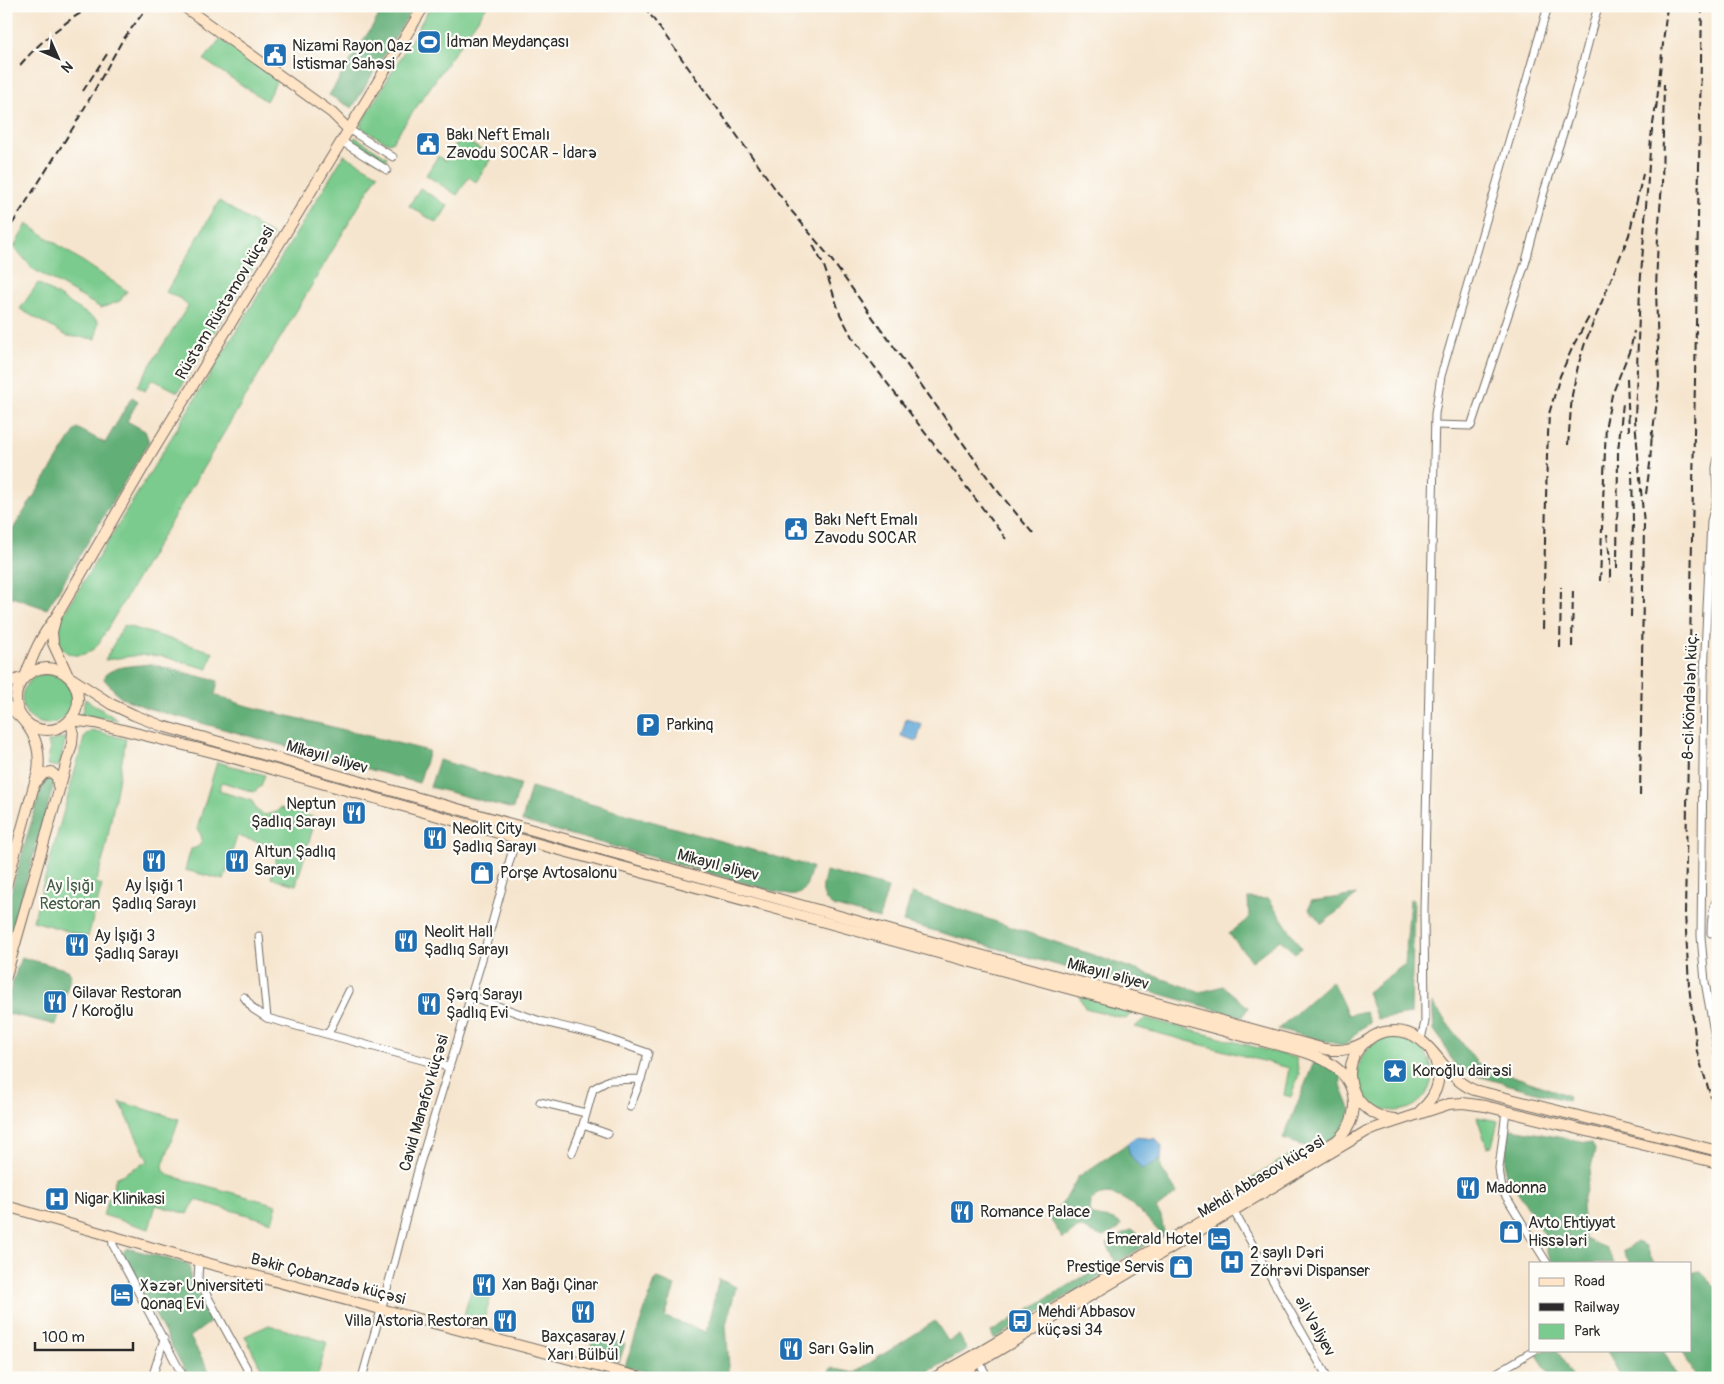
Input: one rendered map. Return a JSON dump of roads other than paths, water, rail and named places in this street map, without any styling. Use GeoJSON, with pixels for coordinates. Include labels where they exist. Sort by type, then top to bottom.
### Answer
{"type":"FeatureCollection","features":[{"type":"Feature","properties":{"kind":"main road"},"geometry":{"type":"LineString","coordinates":[[183,6],[332,113],[348,129]]}},
{"type":"Feature","properties":{"kind":"main road","name":"Rüstəm Rüstəmov küçəsi"},"geometry":{"type":"LineString","coordinates":[[25,677],[40,638],[56,617],[151,454],[424,6]]}},
{"type":"Feature","properties":{"kind":"main road"},"geometry":{"type":"LineString","coordinates":[[6,705],[29,725],[37,729],[46,730],[63,726],[75,712],[78,704],[78,695],[53,643],[52,632],[56,617]]}},
{"type":"Feature","properties":{"kind":"main road"},"geometry":{"type":"LineString","coordinates":[[6,683],[42,669],[51,668],[68,676]]}},
{"type":"Feature","properties":{"kind":"main road","name":"Mikayıl Əliyev"},"geometry":{"type":"LineString","coordinates":[[68,676],[111,704],[162,726],[514,825],[1325,1049],[1349,1050],[1368,1040]]}},
{"type":"Feature","properties":{"kind":"main road"},"geometry":{"type":"LineString","coordinates":[[6,886],[38,771],[38,746],[16,705],[20,683],[25,677]]}},
{"type":"Feature","properties":{"kind":"main road"},"geometry":{"type":"LineString","coordinates":[[70,720],[72,744]]}},
{"type":"Feature","properties":{"kind":"main road","name":"Mikayıl Əliyev"},"geometry":{"type":"LineString","coordinates":[[70,720],[95,723],[230,757],[516,838],[1316,1056],[1340,1071],[1354,1092]]}},
{"type":"Feature","properties":{"kind":"main road"},"geometry":{"type":"LineString","coordinates":[[6,976],[72,744],[84,726],[95,723]]}},
{"type":"Feature","properties":{"kind":"main road"},"geometry":{"type":"LineString","coordinates":[[35,783],[43,774],[51,772],[57,777],[58,790]]}},
{"type":"Feature","properties":{"kind":"main road"},"geometry":{"type":"LineString","coordinates":[[1431,1050],[1437,1062],[1439,1076],[1437,1089],[1421,1111],[1398,1120],[1386,1119],[1376,1116],[1359,1102],[1351,1081],[1351,1069],[1354,1058],[1360,1048],[1377,1034],[1388,1031],[1400,1031],[1421,1039],[1431,1050],[1452,1076],[1466,1087],[1718,1151]]}},
{"type":"Feature","properties":{"kind":"main road","name":"Mehdi Abbasov küçəsi"},"geometry":{"type":"LineString","coordinates":[[952,1378],[977,1359],[1336,1141],[1344,1135],[1353,1118],[1354,1092]]}},
{"type":"Feature","properties":{"kind":"main road","name":"Mehdi Abbasov küçəsi"},"geometry":{"type":"LineString","coordinates":[[934,1378],[977,1359],[1367,1131],[1440,1106],[1456,1104],[1478,1105],[1506,1110],[1718,1163]]}},
{"type":"Feature","properties":{"kind":"main road","name":"Bəkir Çobanzadə küçəsi"},"geometry":{"type":"LineString","coordinates":[[6,1206],[199,1260],[642,1378]]}},
{"type":"Feature","properties":{"kind":"street"},"geometry":{"type":"LineString","coordinates":[[1421,1039],[1425,1022],[1424,910],[1437,397],[1441,376],[1548,6]]}},
{"type":"Feature","properties":{"kind":"street"},"geometry":{"type":"LineString","coordinates":[[1435,425],[1471,426],[1526,261],[1543,195],[1569,115],[1598,6]]}},
{"type":"Feature","properties":{"kind":"street"},"geometry":{"type":"LineString","coordinates":[[348,129],[393,156]]}},
{"type":"Feature","properties":{"kind":"street"},"geometry":{"type":"LineString","coordinates":[[341,141],[388,170]]}},
{"type":"Feature","properties":{"kind":"street","name":"8-ci Köndələn küç."},"geometry":{"type":"LineString","coordinates":[[1718,458],[1716,468],[1717,499],[1711,521],[1704,674],[1701,936],[1705,982],[1718,1054]]}},
{"type":"Feature","properties":{"kind":"street","name":"Cavid Manafov küçəsi"},"geometry":{"type":"LineString","coordinates":[[362,1378],[418,1170],[516,838]]}},
{"type":"Feature","properties":{"kind":"street"},"geometry":{"type":"LineString","coordinates":[[1701,936],[1714,933],[1711,920],[1718,897]]}},
{"type":"Feature","properties":{"kind":"street"},"geometry":{"type":"LineString","coordinates":[[259,936],[267,1018]]}},
{"type":"Feature","properties":{"kind":"street"},"geometry":{"type":"LineString","coordinates":[[328,1034],[349,991]]}},
{"type":"Feature","properties":{"kind":"street"},"geometry":{"type":"LineString","coordinates":[[470,996],[540,1021],[594,1034],[648,1053],[641,1079],[630,1107]]}},
{"type":"Feature","properties":{"kind":"street"},"geometry":{"type":"LineString","coordinates":[[244,997],[253,1009],[267,1018],[448,1067]]}},
{"type":"Feature","properties":{"kind":"street"},"geometry":{"type":"LineString","coordinates":[[572,1153],[583,1125],[593,1089],[609,1080],[641,1079]]}},
{"type":"Feature","properties":{"kind":"street"},"geometry":{"type":"LineString","coordinates":[[540,1102],[586,1114]]}},
{"type":"Feature","properties":{"kind":"street"},"geometry":{"type":"LineString","coordinates":[[1506,1110],[1499,1168],[1502,1190],[1546,1262]]}},
{"type":"Feature","properties":{"kind":"street"},"geometry":{"type":"LineString","coordinates":[[583,1125],[608,1134]]}},
{"type":"Feature","properties":{"kind":"street","name":"Əli Vəliyev"},"geometry":{"type":"LineString","coordinates":[[1233,1210],[1328,1378]]}},
{"type":"Feature","properties":{"kind":"street"},"geometry":{"type":"LineString","coordinates":[[112,1236],[114,1245],[184,1378]]}},
{"type":"Feature","properties":{"kind":"street"},"geometry":{"type":"LineString","coordinates":[[199,1260],[198,1279],[252,1378]]}},
{"type":"Feature","properties":{"kind":"street"},"geometry":{"type":"LineString","coordinates":[[152,1378],[164,1339]]}},
{"type":"Feature","properties":{"kind":"street"},"geometry":{"type":"LineString","coordinates":[[1488,1378],[1532,1352]]}},
{"type":"Feature","properties":{"kind":"street"},"geometry":{"type":"LineString","coordinates":[[977,1359],[988,1378]]}},
{"type":"Feature","properties":{"kind":"water"},"geometry":{"type":"Polygon","coordinates":[[[906,719],[922,724],[917,741],[901,736],[906,719]]]}},
{"type":"Feature","properties":{"kind":"water"},"geometry":{"type":"Polygon","coordinates":[[[1135,1137],[1156,1139],[1162,1147],[1161,1159],[1142,1170],[1130,1155],[1127,1144],[1135,1137]]]}},
{"type":"Feature","properties":{"kind":"railway"},"geometry":{"type":"LineString","coordinates":[[20,65],[54,32],[93,6]]}},
{"type":"Feature","properties":{"kind":"railway"},"geometry":{"type":"LineString","coordinates":[[644,6],[789,208],[828,255],[996,489],[1034,535]]}},
{"type":"Feature","properties":{"kind":"railway"},"geometry":{"type":"LineString","coordinates":[[1656,110],[1667,6]]}},
{"type":"Feature","properties":{"kind":"railway"},"geometry":{"type":"LineString","coordinates":[[1702,6],[1685,913],[1689,986],[1697,1052],[1718,1120]]}},
{"type":"Feature","properties":{"kind":"railway"},"geometry":{"type":"LineString","coordinates":[[6,234],[76,123],[122,41],[146,9]]}},
{"type":"Feature","properties":{"kind":"railway"},"geometry":{"type":"LineString","coordinates":[[83,91],[109,51]]}},
{"type":"Feature","properties":{"kind":"railway"},"geometry":{"type":"LineString","coordinates":[[1652,438],[1659,385],[1656,289],[1662,184],[1664,84]]}},
{"type":"Feature","properties":{"kind":"railway"},"geometry":{"type":"LineString","coordinates":[[1640,796],[1644,525],[1635,420],[1640,289],[1651,137],[1656,105]]}},
{"type":"Feature","properties":{"kind":"railway"},"geometry":{"type":"LineString","coordinates":[[1568,445],[1572,395],[1578,366],[1585,343],[1629,235],[1643,174]]}},
{"type":"Feature","properties":{"kind":"railway"},"geometry":{"type":"LineString","coordinates":[[813,245],[824,266],[840,314],[852,337],[1006,539]]}},
{"type":"Feature","properties":{"kind":"railway"},"geometry":{"type":"LineString","coordinates":[[1543,629],[1549,414],[1560,376],[1574,344],[1589,317]]}},
{"type":"Feature","properties":{"kind":"railway"},"geometry":{"type":"LineString","coordinates":[[1600,581],[1606,424],[1612,395],[1631,347],[1634,331]]}},
{"type":"Feature","properties":{"kind":"railway"},"geometry":{"type":"LineString","coordinates":[[1627,378],[1629,431]]}},
{"type":"Feature","properties":{"kind":"railway"},"geometry":{"type":"LineString","coordinates":[[1617,568],[1618,451],[1623,403]]}},
{"type":"Feature","properties":{"kind":"railway"},"geometry":{"type":"LineString","coordinates":[[1646,494],[1652,432]]}},
{"type":"Feature","properties":{"kind":"railway"},"geometry":{"type":"LineString","coordinates":[[1631,617],[1632,471]]}},
{"type":"Feature","properties":{"kind":"railway"},"geometry":{"type":"LineString","coordinates":[[1607,534],[1610,582]]}},
{"type":"Feature","properties":{"kind":"railway"},"geometry":{"type":"LineString","coordinates":[[1560,648],[1561,587]]}},
{"type":"Feature","properties":{"kind":"railway"},"geometry":{"type":"LineString","coordinates":[[1572,647],[1573,587]]}},
{"type":"Feature","properties":{"kind":"place","name":"İdman Meydançası"},"geometry":{"type":"Point","coordinates":[429,42]}},
{"type":"Feature","properties":{"kind":"place","name":"Nizami Rayon Qaz İstismar Sahəsi"},"geometry":{"type":"Point","coordinates":[275,55]}},
{"type":"Feature","properties":{"kind":"place","name":"Bakı Neft Emalı Zavodu SOCAR - İdarə"},"geometry":{"type":"Point","coordinates":[428,144]}},
{"type":"Feature","properties":{"kind":"place","name":"Bakı Neft Emalı Zavodu SOCAR"},"geometry":{"type":"Point","coordinates":[796,529]}},
{"type":"Feature","properties":{"kind":"place","name":"Parkinq"},"geometry":{"type":"Point","coordinates":[648,725]}},
{"type":"Feature","properties":{"kind":"place","name":"Neptun Şadlıq Sarayı"},"geometry":{"type":"Point","coordinates":[354,813]}},
{"type":"Feature","properties":{"kind":"place","name":"Neolit City Şadlıq Sarayı"},"geometry":{"type":"Point","coordinates":[435,838]}},
{"type":"Feature","properties":{"kind":"place","name":"Ay İşığı 1 Şadlıq Sarayı"},"geometry":{"type":"Point","coordinates":[154,861]}},
{"type":"Feature","properties":{"kind":"place","name":"Altun Şadlıq Sarayı"},"geometry":{"type":"Point","coordinates":[237,861]}},
{"type":"Feature","properties":{"kind":"place","name":"Porşe Avtosalonu"},"geometry":{"type":"Point","coordinates":[482,873]}},
{"type":"Feature","properties":{"kind":"place","name":"Neolit Hall Şadlıq Sarayı"},"geometry":{"type":"Point","coordinates":[406,941]}},
{"type":"Feature","properties":{"kind":"place","name":"Ay İşığı 3 Şadlıq Sarayı"},"geometry":{"type":"Point","coordinates":[77,945]}},
{"type":"Feature","properties":{"kind":"place","name":"Gilavar Restoran / Koroğlu"},"geometry":{"type":"Point","coordinates":[55,1002]}},
{"type":"Feature","properties":{"kind":"place","name":"Şərq Sarayı Şadlıq Evi"},"geometry":{"type":"Point","coordinates":[429,1004]}},
{"type":"Feature","properties":{"kind":"place","name":"Koroğlu dairəsi"},"geometry":{"type":"Point","coordinates":[1395,1071]}},
{"type":"Feature","properties":{"kind":"place","name":"Madonna"},"geometry":{"type":"Point","coordinates":[1468,1188]}},
{"type":"Feature","properties":{"kind":"place","name":"Nigar Klinikasi"},"geometry":{"type":"Point","coordinates":[57,1199]}},
{"type":"Feature","properties":{"kind":"place","name":"Romance Palace"},"geometry":{"type":"Point","coordinates":[962,1212]}},
{"type":"Feature","properties":{"kind":"place","name":"Avto Ehtiyyat Hissәlәri"},"geometry":{"type":"Point","coordinates":[1511,1232]}},
{"type":"Feature","properties":{"kind":"place","name":"Emerald Hotel"},"geometry":{"type":"Point","coordinates":[1219,1239]}},
{"type":"Feature","properties":{"kind":"place","name":"2 saylı Dəri Zöhrəvi Dispanser"},"geometry":{"type":"Point","coordinates":[1232,1262]}},
{"type":"Feature","properties":{"kind":"place","name":"Prestige Servis"},"geometry":{"type":"Point","coordinates":[1181,1267]}},
{"type":"Feature","properties":{"kind":"place","name":"Xan Bağı Çinar"},"geometry":{"type":"Point","coordinates":[484,1285]}},
{"type":"Feature","properties":{"kind":"place","name":"Xəzər Universiteti Qonaq Evi"},"geometry":{"type":"Point","coordinates":[122,1295]}},
{"type":"Feature","properties":{"kind":"place","name":"Baxçasaray / Xarı Bülbül"},"geometry":{"type":"Point","coordinates":[583,1312]}},
{"type":"Feature","properties":{"kind":"place","name":"Villa Astoria Restoran"},"geometry":{"type":"Point","coordinates":[505,1321]}},
{"type":"Feature","properties":{"kind":"place","name":"Mehdi Abbasov küçəsi 34"},"geometry":{"type":"Point","coordinates":[1020,1321]}},
{"type":"Feature","properties":{"kind":"place","name":"Sarı Gəlin"},"geometry":{"type":"Point","coordinates":[791,1349]}},
{"type":"Feature","properties":{"kind":"park label","name":"Ay İşığı Restoran"},"geometry":{"type":"Point","coordinates":[70,895]}}]}
